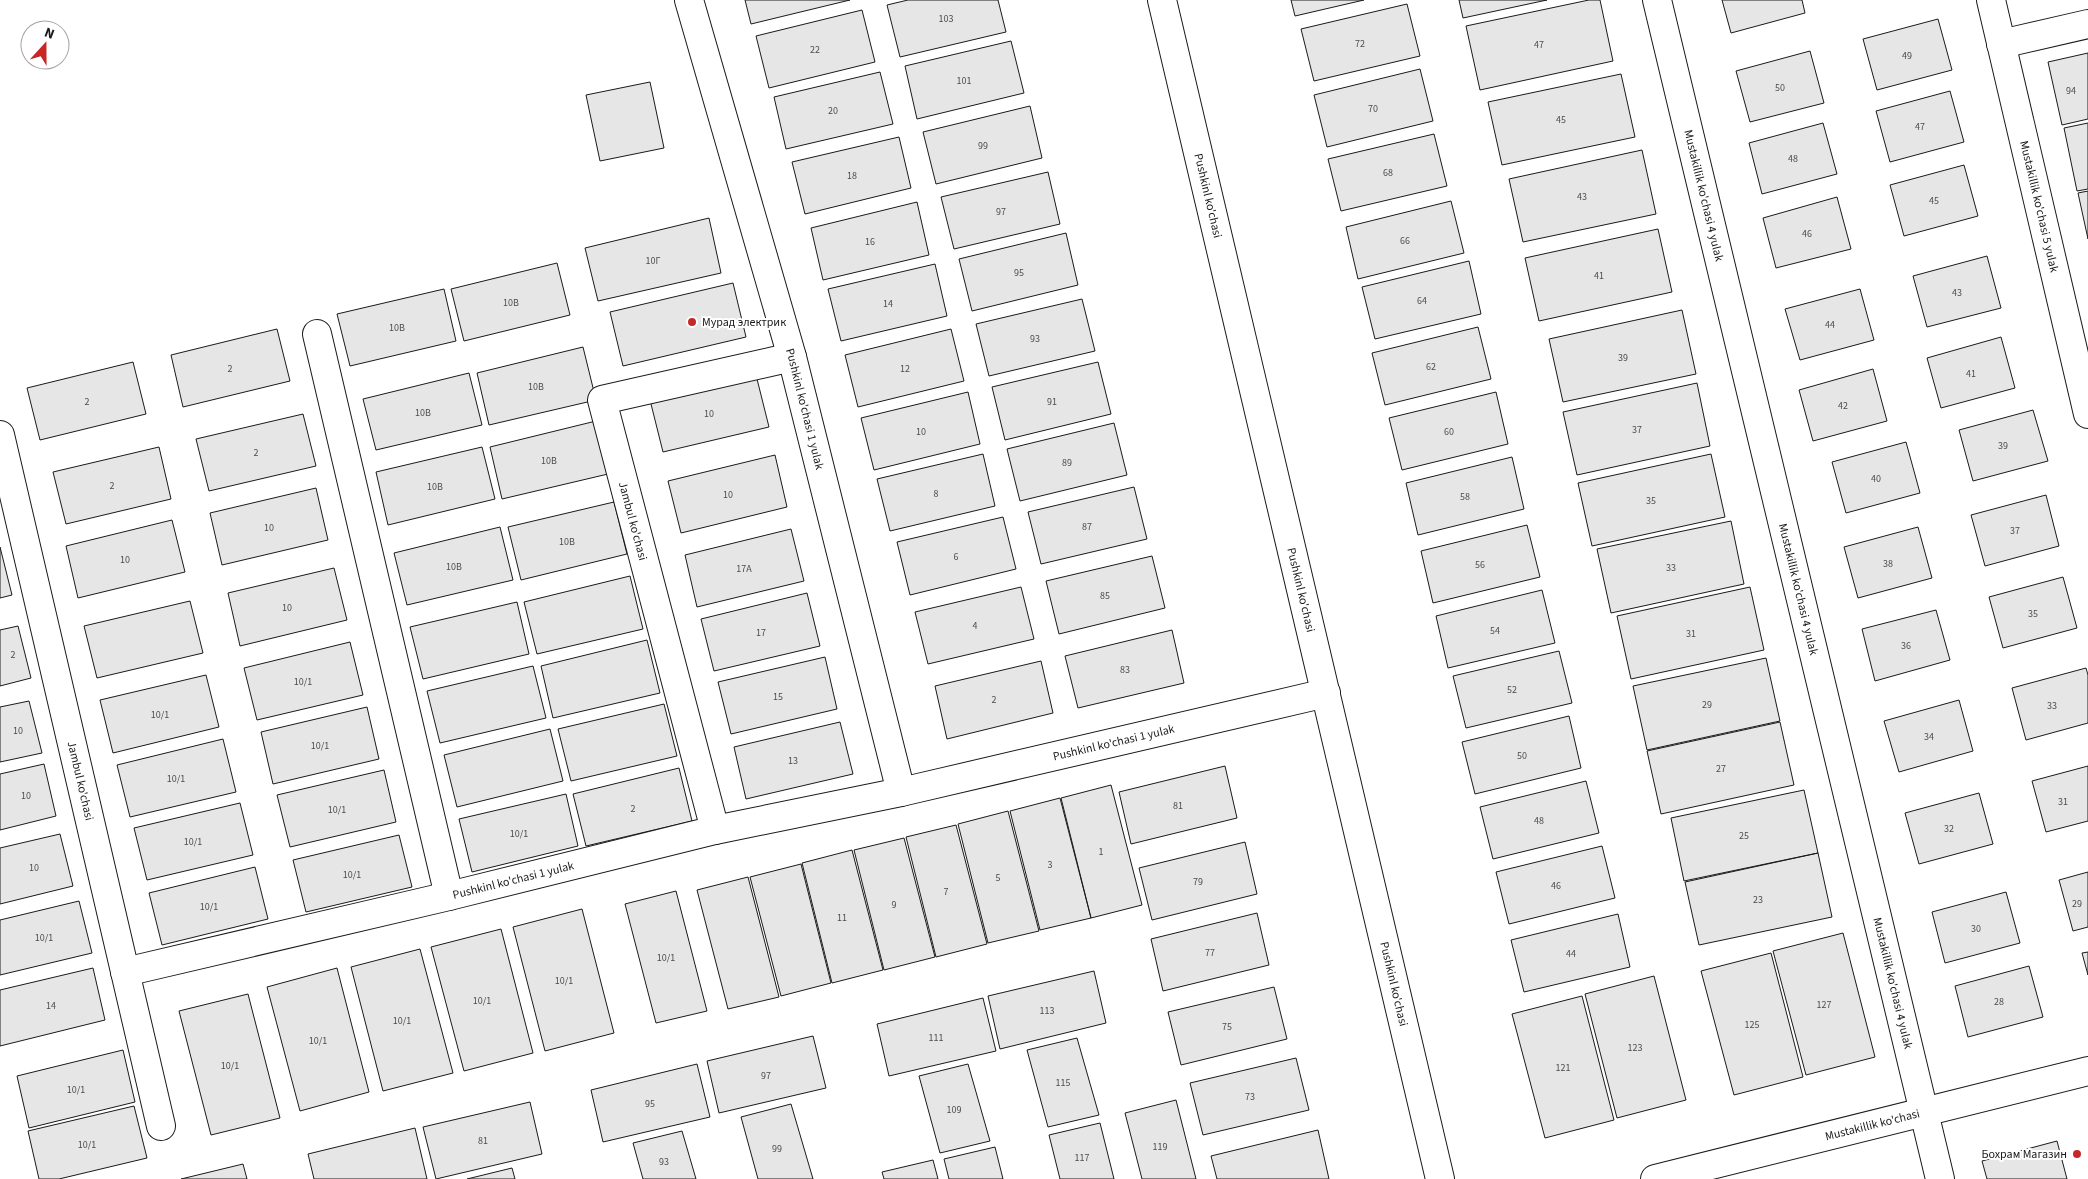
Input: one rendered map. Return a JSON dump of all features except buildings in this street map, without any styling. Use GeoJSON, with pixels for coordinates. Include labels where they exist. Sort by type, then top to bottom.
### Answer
{"type":"FeatureCollection","features":[{"type":"Feature","properties":{"kind":"street","name":"Pushkinl ko'chasi 1 yulak"},"geometry":{"type":"LineString","coordinates":[[689,0],[792,357],[901,792]]}},
{"type":"Feature","properties":{"kind":"street","name":"Pushkinl ko'chasi"},"geometry":{"type":"LineString","coordinates":[[1162,0],[1440,1179]]}},
{"type":"Feature","properties":{"kind":"street","name":"Mustakillik ko'chasi 4 yulak"},"geometry":{"type":"LineString","coordinates":[[1657,0],[1940,1179]]}},
{"type":"Feature","properties":{"kind":"street","name":"Mustakillik ko'chasi 5 yulak"},"geometry":{"type":"LineString","coordinates":[[1990,0],[2083,367],[2088,414]]}},
{"type":"Feature","properties":{"kind":"street"},"geometry":{"type":"LineString","coordinates":[[2001,44],[2088,24]]}},
{"type":"Feature","properties":{"kind":"street"},"geometry":{"type":"LineString","coordinates":[[317,334],[450,896]]}},
{"type":"Feature","properties":{"kind":"street","name":"Jambul ko'chasi"},"geometry":{"type":"LineString","coordinates":[[715,830],[602,400],[792,357]]}},
{"type":"Feature","properties":{"kind":"street","name":"Jambul ko'chasi"},"geometry":{"type":"LineString","coordinates":[[0,435],[161,1126]]}},
{"type":"Feature","properties":{"kind":"street","name":"Pushkinl ko'chasi 1 yulak"},"geometry":{"type":"LineString","coordinates":[[125,972],[450,896],[715,830],[901,792],[1326,693]]}},
{"type":"Feature","properties":{"kind":"street","name":"Mustakillik ko'chasi"},"geometry":{"type":"LineString","coordinates":[[1655,1179],[2088,1071]]}},
{"type":"Feature","properties":{"kind":"place","name":"Мурад электрик"},"geometry":{"type":"Point","coordinates":[692,322]}},
{"type":"Feature","properties":{"kind":"place","name":"Бохрам Магазин"},"geometry":{"type":"Point","coordinates":[2077,1154]}}]}
